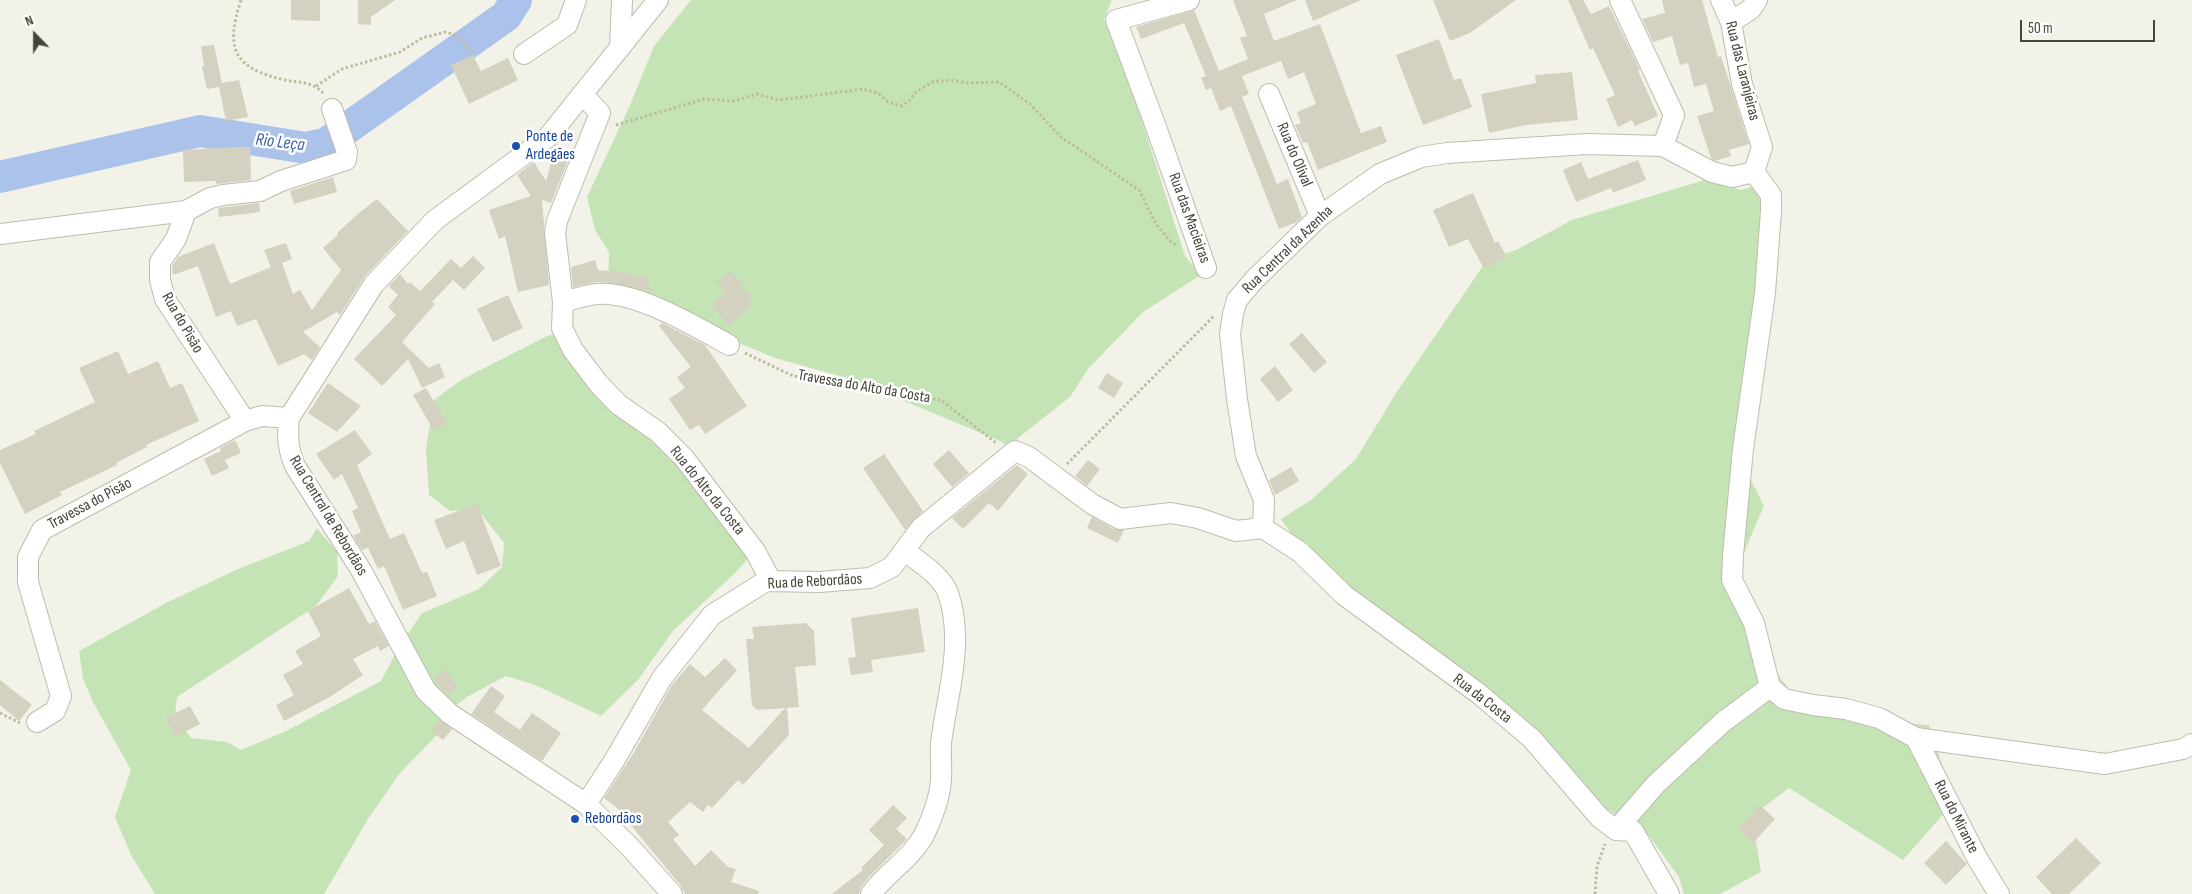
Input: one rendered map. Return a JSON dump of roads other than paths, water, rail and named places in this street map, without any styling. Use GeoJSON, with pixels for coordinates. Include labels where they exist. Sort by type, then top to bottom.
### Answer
{"type":"FeatureCollection","features":[{"type":"Feature","properties":{"kind":"street"},"geometry":{"type":"LineString","coordinates":[[524,54],[567,25],[576,0]]}},
{"type":"Feature","properties":{"kind":"street"},"geometry":{"type":"LineString","coordinates":[[620,48],[622,0]]}},
{"type":"Feature","properties":{"kind":"street","name":"Rua Central de Rebordãos"},"geometry":{"type":"LineString","coordinates":[[658,0],[548,137],[435,220],[374,284],[289,418],[286,437],[295,466],[361,570],[426,691],[450,714],[586,804],[630,847],[672,894]]}},
{"type":"Feature","properties":{"kind":"street","name":"Rua das Macieiras"},"geometry":{"type":"LineString","coordinates":[[1189,0],[1116,20],[1206,268]]}},
{"type":"Feature","properties":{"kind":"street"},"geometry":{"type":"LineString","coordinates":[[1620,0],[1674,115],[1663,146]]}},
{"type":"Feature","properties":{"kind":"street","name":"Rua das Laranjeiras"},"geometry":{"type":"LineString","coordinates":[[1721,0],[1731,22],[1742,84],[1762,147],[1754,172]]}},
{"type":"Feature","properties":{"kind":"street"},"geometry":{"type":"LineString","coordinates":[[1731,22],[1751,9],[1757,0]]}},
{"type":"Feature","properties":{"kind":"street","name":"Rua do Alto da Costa"},"geometry":{"type":"LineString","coordinates":[[582,94],[600,113],[557,222],[555,233],[563,302],[562,328],[573,350],[598,383],[618,404],[658,432],[684,458],[755,551],[772,581]]}},
{"type":"Feature","properties":{"kind":"street","name":"Rua do Olival"},"geometry":{"type":"LineString","coordinates":[[1269,94],[1320,216]]}},
{"type":"Feature","properties":{"kind":"street"},"geometry":{"type":"LineString","coordinates":[[0,234],[186,211],[210,198],[260,191],[280,181],[346,160],[347,152],[332,109]]}},
{"type":"Feature","properties":{"kind":"street","name":"Rua Central da Azenha"},"geometry":{"type":"LineString","coordinates":[[1263,528],[1264,500],[1246,456],[1231,354],[1230,334],[1237,300],[1255,279],[1320,216],[1380,174],[1421,158],[1447,153],[1587,144],[1663,146],[1712,172],[1732,177],[1754,172]]}},
{"type":"Feature","properties":{"kind":"street"},"geometry":{"type":"LineString","coordinates":[[1754,172],[1771,195],[1771,211],[1765,293],[1743,448],[1732,580],[1754,623],[1770,688],[1784,698],[1813,705],[1846,709],[1879,718],[1916,738],[2105,764],[2183,749],[2192,744]]}},
{"type":"Feature","properties":{"kind":"street","name":"Rua do Pisão"},"geometry":{"type":"LineString","coordinates":[[186,211],[176,239],[160,262],[162,290],[173,313],[245,421]]}},
{"type":"Feature","properties":{"kind":"street"},"geometry":{"type":"LineString","coordinates":[[563,302],[598,294],[629,299],[671,313],[729,345]]}},
{"type":"Feature","properties":{"kind":"street"},"geometry":{"type":"LineString","coordinates":[[245,421],[262,416],[289,418]]}},
{"type":"Feature","properties":{"kind":"street","name":"Travessa do Pisão"},"geometry":{"type":"LineString","coordinates":[[37,722],[55,711],[61,696],[28,582],[28,557],[42,530],[245,421]]}},
{"type":"Feature","properties":{"kind":"street","name":"Rua de Rebordãos"},"geometry":{"type":"LineString","coordinates":[[586,804],[662,678],[712,615],[766,581],[819,582],[870,578],[892,567],[921,528],[1015,451],[1029,457],[1092,504],[1120,518],[1171,513],[1198,518],[1236,531],[1263,528]]}},
{"type":"Feature","properties":{"kind":"street","name":"Rua da Costa"},"geometry":{"type":"LineString","coordinates":[[1263,528],[1300,552],[1352,601],[1485,699],[1532,739],[1600,818],[1616,830],[1632,831],[1669,894]]}},
{"type":"Feature","properties":{"kind":"street"},"geometry":{"type":"LineString","coordinates":[[871,894],[917,845],[928,825],[941,778],[941,741],[952,679],[954,624],[947,592],[935,575],[905,551]]}},
{"type":"Feature","properties":{"kind":"street"},"geometry":{"type":"LineString","coordinates":[[1616,830],[1656,784],[1723,722],[1770,688]]}},
{"type":"Feature","properties":{"kind":"street","name":"Rua do Mirante"},"geometry":{"type":"LineString","coordinates":[[1916,738],[1977,858],[1999,894]]}},
{"type":"Feature","properties":{"kind":"waterway","name":"Rio Leça"},"geometry":{"type":"LineString","coordinates":[[0,177],[200,131],[306,148],[325,144],[506,16],[516,0]]}},
{"type":"Feature","properties":{"kind":"place","name":"Ponte de Ardegães"},"geometry":{"type":"Point","coordinates":[516,146]}},
{"type":"Feature","properties":{"kind":"place","name":"Rebordãos"},"geometry":{"type":"Point","coordinates":[575,819]}}]}
